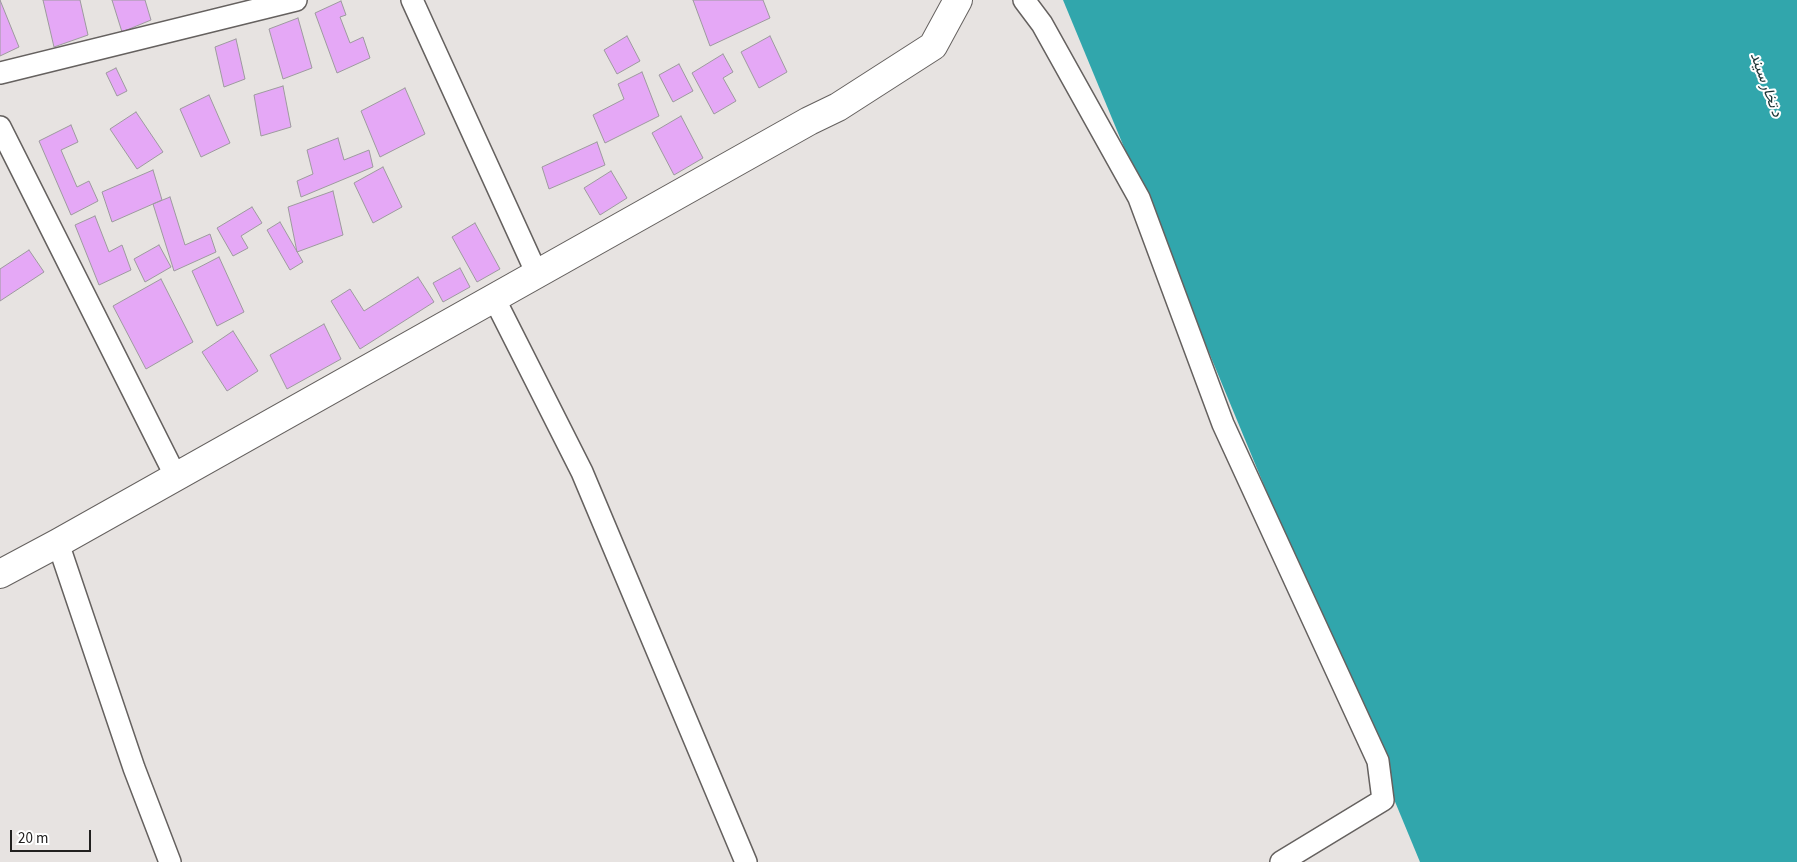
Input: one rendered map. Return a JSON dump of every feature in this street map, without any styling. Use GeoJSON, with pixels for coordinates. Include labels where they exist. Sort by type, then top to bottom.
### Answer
{"type":"FeatureCollection","features":[{"type":"Feature","properties":{"kind":"main road"},"geometry":{"type":"LineString","coordinates":[[0,574],[838,106],[933,46],[958,0]]}},
{"type":"Feature","properties":{"kind":"street"},"geometry":{"type":"LineString","coordinates":[[0,73],[296,0]]}},
{"type":"Feature","properties":{"kind":"street"},"geometry":{"type":"LineString","coordinates":[[412,0],[537,274]]}},
{"type":"Feature","properties":{"kind":"street"},"geometry":{"type":"LineString","coordinates":[[1024,0],[1042,24],[1139,198],[1223,424],[1378,761],[1383,800],[1281,862]]}},
{"type":"Feature","properties":{"kind":"street"},"geometry":{"type":"LineString","coordinates":[[1,131],[176,477]]}},
{"type":"Feature","properties":{"kind":"street"},"geometry":{"type":"LineString","coordinates":[[494,298],[582,472],[746,862]]}},
{"type":"Feature","properties":{"kind":"street"},"geometry":{"type":"LineString","coordinates":[[58,543],[134,768],[170,862]]}},
{"type":"Feature","properties":{"kind":"water","name":"د تخار سیند"},"geometry":{"type":"Polygon","coordinates":[[[1063,0],[1797,0],[1797,862],[1420,862],[1063,0]]]}},
{"type":"Feature","properties":{"kind":"building"},"geometry":{"type":"Polygon","coordinates":[[[0,0],[19,47],[0,56],[0,0]]]}},
{"type":"Feature","properties":{"kind":"building"},"geometry":{"type":"Polygon","coordinates":[[[43,0],[80,0],[88,35],[54,47],[43,0]]]}},
{"type":"Feature","properties":{"kind":"building"},"geometry":{"type":"Polygon","coordinates":[[[112,0],[145,0],[151,20],[122,32],[112,0]]]}},
{"type":"Feature","properties":{"kind":"building"},"geometry":{"type":"Polygon","coordinates":[[[693,0],[763,0],[770,18],[710,46],[693,0]]]}},
{"type":"Feature","properties":{"kind":"building"},"geometry":{"type":"Polygon","coordinates":[[[341,1],[346,15],[340,17],[350,43],[363,37],[370,58],[337,73],[315,13],[341,1]]]}},
{"type":"Feature","properties":{"kind":"building"},"geometry":{"type":"Polygon","coordinates":[[[298,18],[312,68],[283,79],[269,29],[298,18]]]}},
{"type":"Feature","properties":{"kind":"building"},"geometry":{"type":"Polygon","coordinates":[[[627,36],[640,61],[617,74],[604,50],[627,36]]]}},
{"type":"Feature","properties":{"kind":"building"},"geometry":{"type":"Polygon","coordinates":[[[770,36],[787,72],[759,88],[741,52],[770,36]]]}},
{"type":"Feature","properties":{"kind":"building"},"geometry":{"type":"Polygon","coordinates":[[[236,39],[245,79],[224,87],[215,47],[236,39]]]}},
{"type":"Feature","properties":{"kind":"building"},"geometry":{"type":"Polygon","coordinates":[[[723,54],[733,72],[723,78],[736,101],[714,114],[692,73],[723,54]]]}},
{"type":"Feature","properties":{"kind":"building"},"geometry":{"type":"Polygon","coordinates":[[[679,64],[693,91],[673,102],[659,75],[679,64]]]}},
{"type":"Feature","properties":{"kind":"building"},"geometry":{"type":"Polygon","coordinates":[[[116,68],[127,91],[117,96],[106,73],[116,68]]]}},
{"type":"Feature","properties":{"kind":"building"},"geometry":{"type":"Polygon","coordinates":[[[642,72],[659,116],[605,143],[593,115],[624,99],[618,84],[642,72]]]}},
{"type":"Feature","properties":{"kind":"building"},"geometry":{"type":"Polygon","coordinates":[[[283,86],[291,127],[261,136],[254,95],[283,86]]]}},
{"type":"Feature","properties":{"kind":"building"},"geometry":{"type":"Polygon","coordinates":[[[405,88],[425,134],[380,157],[361,111],[405,88]]]}},
{"type":"Feature","properties":{"kind":"building"},"geometry":{"type":"Polygon","coordinates":[[[209,95],[230,143],[201,157],[180,109],[209,95]]]}},
{"type":"Feature","properties":{"kind":"building"},"geometry":{"type":"Polygon","coordinates":[[[136,112],[163,152],[137,169],[110,129],[136,112]]]}},
{"type":"Feature","properties":{"kind":"building"},"geometry":{"type":"Polygon","coordinates":[[[681,116],[703,158],[674,175],[652,133],[681,116]]]}},
{"type":"Feature","properties":{"kind":"building"},"geometry":{"type":"Polygon","coordinates":[[[71,125],[78,142],[61,150],[77,187],[89,181],[98,201],[71,215],[39,141],[71,125]]]}},
{"type":"Feature","properties":{"kind":"building"},"geometry":{"type":"Polygon","coordinates":[[[338,138],[344,160],[369,150],[373,167],[301,197],[297,181],[313,174],[307,150],[338,138]]]}},
{"type":"Feature","properties":{"kind":"building"},"geometry":{"type":"Polygon","coordinates":[[[597,142],[605,165],[549,189],[542,167],[597,142]]]}},
{"type":"Feature","properties":{"kind":"building"},"geometry":{"type":"Polygon","coordinates":[[[383,167],[402,207],[373,223],[354,183],[383,167]]]}},
{"type":"Feature","properties":{"kind":"building"},"geometry":{"type":"Polygon","coordinates":[[[153,170],[162,200],[112,222],[102,192],[153,170]]]}},
{"type":"Feature","properties":{"kind":"building"},"geometry":{"type":"Polygon","coordinates":[[[611,171],[627,198],[600,215],[584,188],[611,171]]]}},
{"type":"Feature","properties":{"kind":"building"},"geometry":{"type":"Polygon","coordinates":[[[333,191],[343,235],[297,252],[288,207],[333,191]]]}},
{"type":"Feature","properties":{"kind":"building"},"geometry":{"type":"Polygon","coordinates":[[[170,197],[185,245],[210,234],[216,252],[174,271],[153,204],[170,197]]]}},
{"type":"Feature","properties":{"kind":"building"},"geometry":{"type":"Polygon","coordinates":[[[252,207],[262,223],[241,236],[248,248],[233,256],[217,228],[252,207]]]}},
{"type":"Feature","properties":{"kind":"building"},"geometry":{"type":"Polygon","coordinates":[[[95,216],[109,252],[122,245],[131,270],[99,285],[75,225],[95,216]]]}},
{"type":"Feature","properties":{"kind":"building"},"geometry":{"type":"Polygon","coordinates":[[[280,222],[303,262],[290,270],[267,230],[280,222]]]}},
{"type":"Feature","properties":{"kind":"building"},"geometry":{"type":"Polygon","coordinates":[[[475,223],[500,269],[477,282],[452,237],[475,223]]]}},
{"type":"Feature","properties":{"kind":"building"},"geometry":{"type":"Polygon","coordinates":[[[159,245],[171,267],[145,282],[134,259],[159,245]]]}},
{"type":"Feature","properties":{"kind":"building"},"geometry":{"type":"Polygon","coordinates":[[[29,250],[44,272],[0,301],[0,269],[29,250]]]}},
{"type":"Feature","properties":{"kind":"building"},"geometry":{"type":"Polygon","coordinates":[[[219,257],[244,312],[217,326],[192,271],[219,257]]]}},
{"type":"Feature","properties":{"kind":"building"},"geometry":{"type":"Polygon","coordinates":[[[460,268],[470,287],[443,302],[433,283],[460,268]]]}},
{"type":"Feature","properties":{"kind":"building"},"geometry":{"type":"Polygon","coordinates":[[[418,277],[434,302],[360,349],[331,301],[350,289],[364,311],[418,277]]]}},
{"type":"Feature","properties":{"kind":"building"},"geometry":{"type":"Polygon","coordinates":[[[161,279],[193,342],[146,369],[113,306],[161,279]]]}},
{"type":"Feature","properties":{"kind":"building"},"geometry":{"type":"Polygon","coordinates":[[[324,324],[341,359],[287,389],[270,355],[324,324]]]}},
{"type":"Feature","properties":{"kind":"building"},"geometry":{"type":"Polygon","coordinates":[[[233,331],[258,371],[227,391],[202,352],[233,331]]]}}]}
